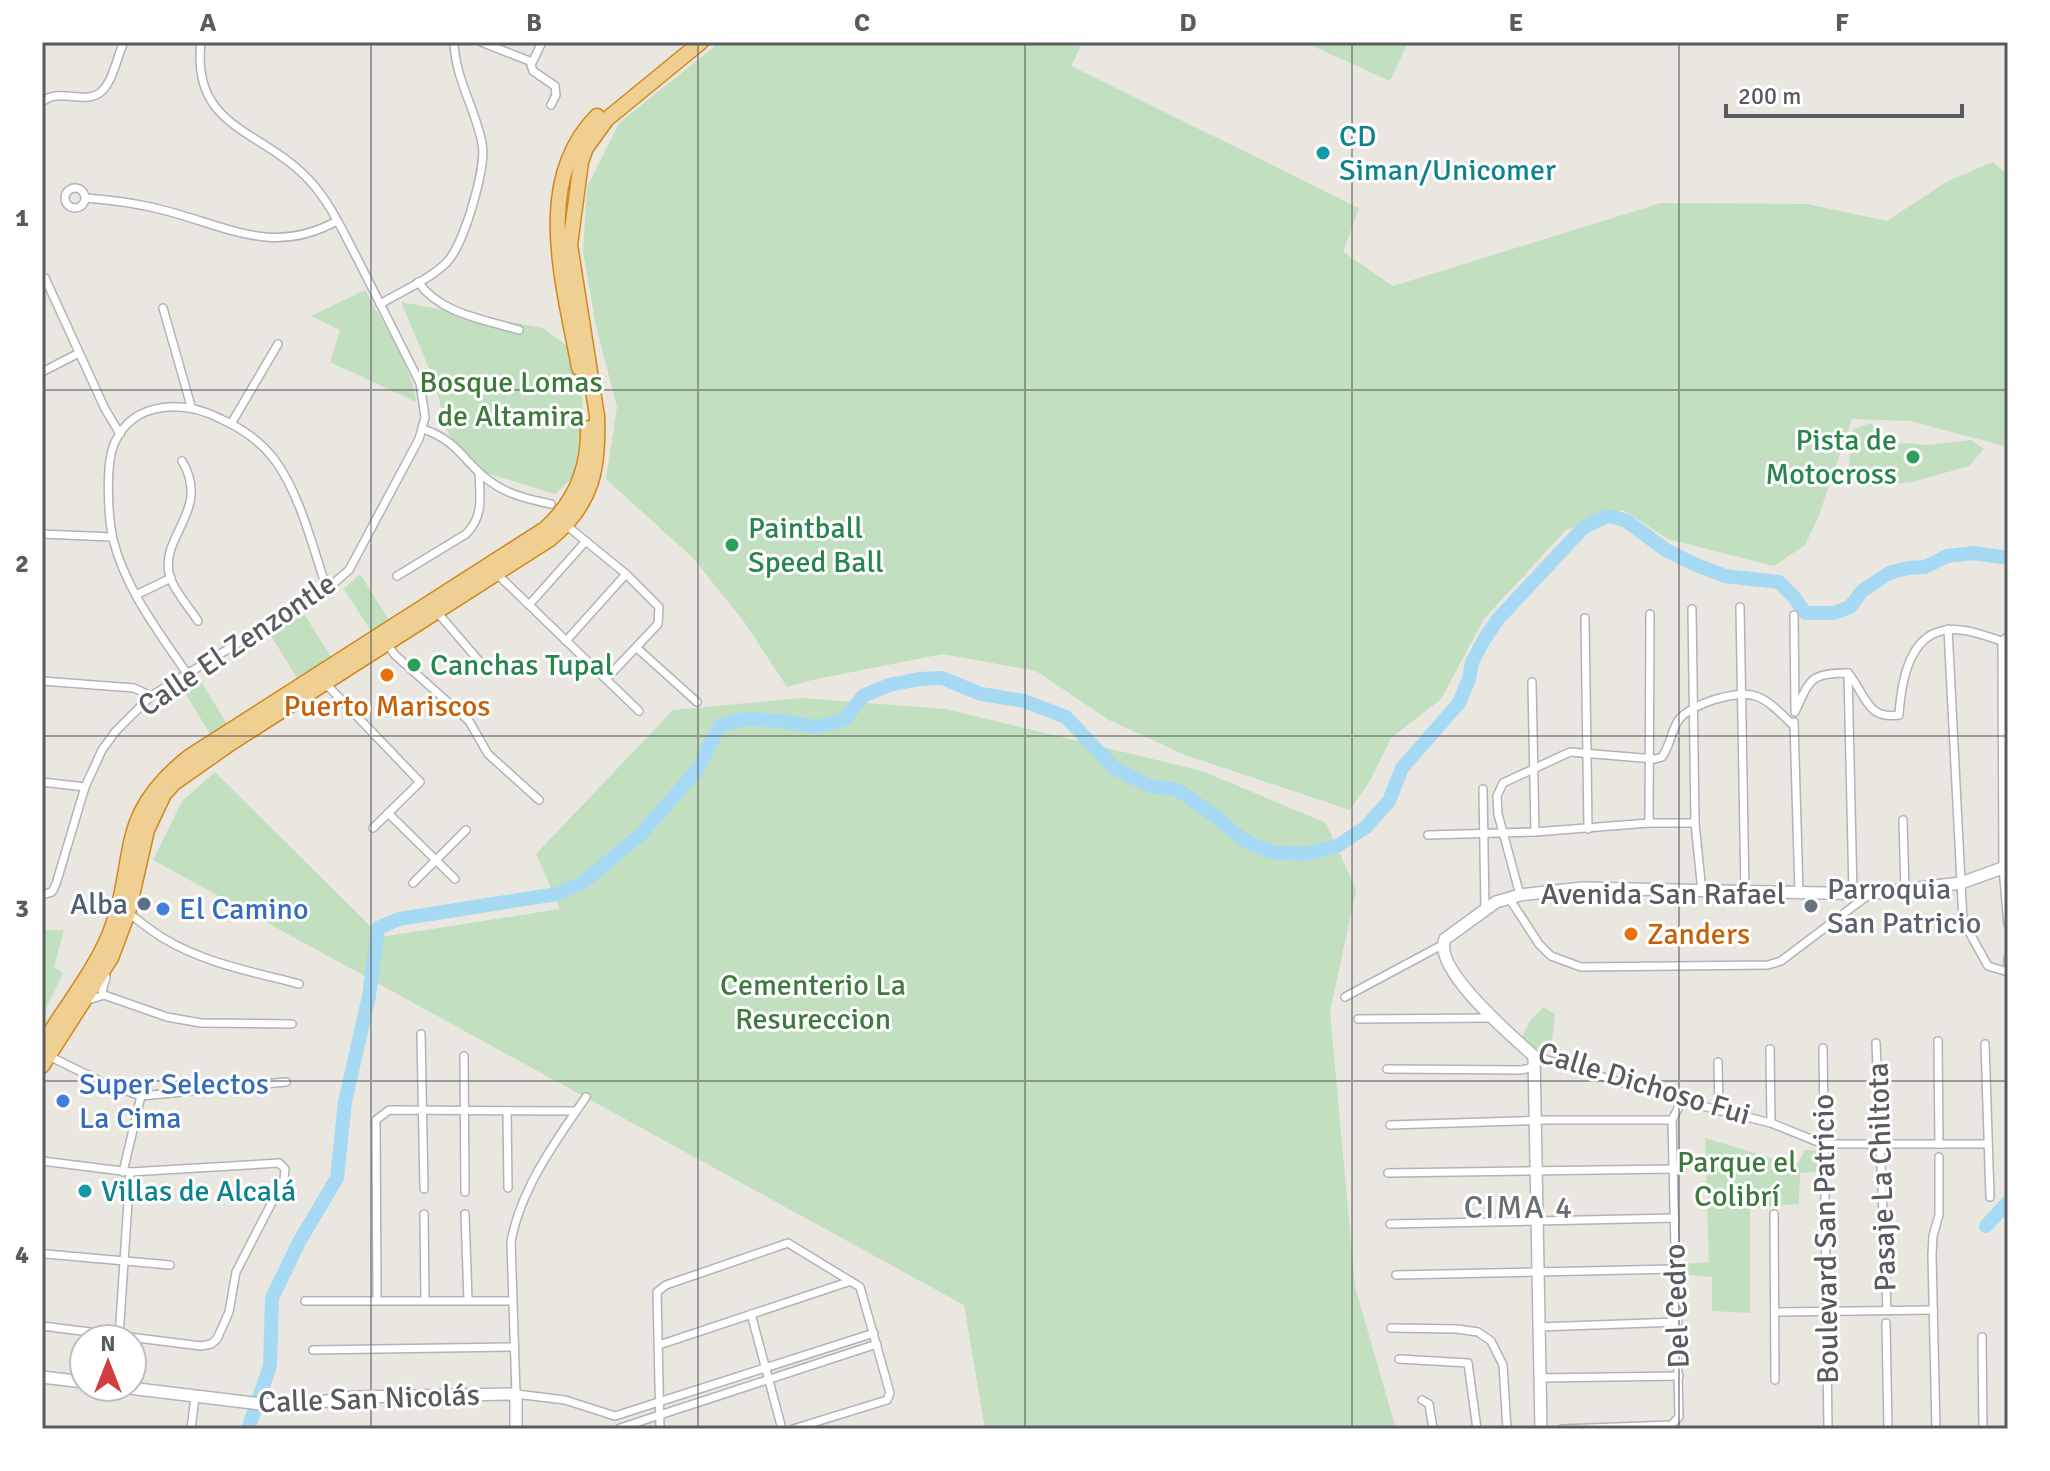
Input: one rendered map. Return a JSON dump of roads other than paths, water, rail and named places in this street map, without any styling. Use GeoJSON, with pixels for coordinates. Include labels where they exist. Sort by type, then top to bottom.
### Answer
{"type":"FeatureCollection","features":[{"type":"Feature","properties":{"kind":"highway"},"geometry":{"type":"LineString","coordinates":[[44,1056],[110,934],[135,824],[166,776],[189,757],[500,560],[545,529],[567,506],[582,477],[588,419],[558,240],[565,169],[574,147],[593,120],[687,42]]}},
{"type":"Feature","properties":{"kind":"highway"},"geometry":{"type":"LineString","coordinates":[[44,1056],[104,970],[128,913],[144,839],[164,794],[174,783],[550,539],[566,524],[589,489],[597,452],[597,416],[570,245],[581,162],[586,148],[607,119],[701,42]]}},
{"type":"Feature","properties":{"kind":"street"},"geometry":{"type":"LineString","coordinates":[[380,304],[450,259],[482,175],[482,144],[456,68],[454,42]]}},
{"type":"Feature","properties":{"kind":"street"},"geometry":{"type":"LineString","coordinates":[[481,42],[532,62]]}},
{"type":"Feature","properties":{"kind":"street"},"geometry":{"type":"LineString","coordinates":[[542,42],[532,62],[533,71],[555,86],[556,95],[551,105]]}},
{"type":"Feature","properties":{"kind":"street"},"geometry":{"type":"LineString","coordinates":[[42,102],[58,95],[89,96],[99,93],[107,84],[123,44]]}},
{"type":"Feature","properties":{"kind":"street"},"geometry":{"type":"LineString","coordinates":[[202,44],[201,81],[209,100],[218,111],[309,179],[337,221],[420,383],[424,403],[423,429],[452,443],[479,473],[497,487],[514,495],[551,504]]}},
{"type":"Feature","properties":{"kind":"street"},"geometry":{"type":"LineString","coordinates":[[86,198],[157,208],[267,239],[300,237],[337,221]]}},
{"type":"Feature","properties":{"kind":"street"},"geometry":{"type":"LineString","coordinates":[[45,278],[105,409],[120,434]]}},
{"type":"Feature","properties":{"kind":"street"},"geometry":{"type":"LineString","coordinates":[[418,282],[424,291],[450,310],[519,330]]}},
{"type":"Feature","properties":{"kind":"street"},"geometry":{"type":"LineString","coordinates":[[163,308],[191,406]]}},
{"type":"Feature","properties":{"kind":"street"},"geometry":{"type":"LineString","coordinates":[[231,424],[278,344]]}},
{"type":"Feature","properties":{"kind":"street"},"geometry":{"type":"LineString","coordinates":[[42,372],[79,353]]}},
{"type":"Feature","properties":{"kind":"street"},"geometry":{"type":"LineString","coordinates":[[186,672],[136,595],[112,537],[110,462],[115,442],[137,417],[178,405],[191,406],[231,424],[263,446],[282,470],[327,589]]}},
{"type":"Feature","properties":{"kind":"street","name":"Calle El Zenzontle"},"geometry":{"type":"LineString","coordinates":[[42,895],[52,892],[85,787],[102,750],[115,732],[151,696],[327,589],[349,570],[423,429]]}},
{"type":"Feature","properties":{"kind":"street"},"geometry":{"type":"LineString","coordinates":[[182,461],[190,475],[193,490],[171,554],[171,578],[198,621]]}},
{"type":"Feature","properties":{"kind":"street"},"geometry":{"type":"LineString","coordinates":[[397,576],[473,527],[481,507],[479,473]]}},
{"type":"Feature","properties":{"kind":"street"},"geometry":{"type":"LineString","coordinates":[[566,524],[656,602],[660,612],[658,624],[606,679]]}},
{"type":"Feature","properties":{"kind":"street"},"geometry":{"type":"LineString","coordinates":[[42,534],[112,537]]}},
{"type":"Feature","properties":{"kind":"street"},"geometry":{"type":"LineString","coordinates":[[529,605],[586,541]]}},
{"type":"Feature","properties":{"kind":"street"},"geometry":{"type":"LineString","coordinates":[[497,574],[639,711]]}},
{"type":"Feature","properties":{"kind":"street"},"geometry":{"type":"LineString","coordinates":[[566,641],[626,574]]}},
{"type":"Feature","properties":{"kind":"street"},"geometry":{"type":"LineString","coordinates":[[136,595],[171,578]]}},
{"type":"Feature","properties":{"kind":"street"},"geometry":{"type":"LineString","coordinates":[[1740,607],[1745,893]]}},
{"type":"Feature","properties":{"kind":"street"},"geometry":{"type":"LineString","coordinates":[[1692,609],[1695,823],[1702,892]]}},
{"type":"Feature","properties":{"kind":"street"},"geometry":{"type":"LineString","coordinates":[[437,612],[480,662]]}},
{"type":"Feature","properties":{"kind":"street"},"geometry":{"type":"LineString","coordinates":[[1649,823],[1650,614]]}},
{"type":"Feature","properties":{"kind":"street"},"geometry":{"type":"LineString","coordinates":[[1794,615],[1799,893]]}},
{"type":"Feature","properties":{"kind":"street"},"geometry":{"type":"LineString","coordinates":[[1585,618],[1588,829]]}},
{"type":"Feature","properties":{"kind":"street"},"geometry":{"type":"LineString","coordinates":[[1795,712],[1810,681],[1825,673],[1848,673],[1860,687],[1870,708],[1885,717],[1899,715],[1901,684],[1910,657],[1930,635],[1948,629],[2005,639],[2008,924]]}},
{"type":"Feature","properties":{"kind":"street"},"geometry":{"type":"LineString","coordinates":[[1948,629],[1963,921],[1988,966],[2008,972],[2008,958]]}},
{"type":"Feature","properties":{"kind":"street"},"geometry":{"type":"LineString","coordinates":[[387,644],[395,655],[469,721],[488,754],[539,800]]}},
{"type":"Feature","properties":{"kind":"street"},"geometry":{"type":"LineString","coordinates":[[637,648],[697,702]]}},
{"type":"Feature","properties":{"kind":"street"},"geometry":{"type":"LineString","coordinates":[[1848,673],[1853,894]]}},
{"type":"Feature","properties":{"kind":"street"},"geometry":{"type":"LineString","coordinates":[[42,681],[134,688],[151,696]]}},
{"type":"Feature","properties":{"kind":"street"},"geometry":{"type":"LineString","coordinates":[[1532,682],[1535,832]]}},
{"type":"Feature","properties":{"kind":"street"},"geometry":{"type":"LineString","coordinates":[[326,684],[420,782],[373,828]]}},
{"type":"Feature","properties":{"kind":"street"},"geometry":{"type":"LineString","coordinates":[[1794,726],[1773,705],[1756,695],[1742,692],[1694,708],[1677,721],[1662,757],[1570,752],[1503,783],[1497,796],[1498,814],[1505,833],[1514,896],[1539,944],[1551,956],[1581,967],[1667,967],[1768,965],[1781,961],[1868,894]]}},
{"type":"Feature","properties":{"kind":"street"},"geometry":{"type":"LineString","coordinates":[[42,782],[85,787]]}},
{"type":"Feature","properties":{"kind":"street"},"geometry":{"type":"LineString","coordinates":[[1483,789],[1485,909]]}},
{"type":"Feature","properties":{"kind":"street"},"geometry":{"type":"LineString","coordinates":[[388,813],[455,879]]}},
{"type":"Feature","properties":{"kind":"street"},"geometry":{"type":"LineString","coordinates":[[1903,820],[1905,891]]}},
{"type":"Feature","properties":{"kind":"street"},"geometry":{"type":"LineString","coordinates":[[1428,835],[1695,823]]}},
{"type":"Feature","properties":{"kind":"street"},"geometry":{"type":"LineString","coordinates":[[413,883],[466,830]]}},
{"type":"Feature","properties":{"kind":"street","name":"Avenida San Rafael"},"geometry":{"type":"LineString","coordinates":[[1345,997],[1442,945],[1445,939],[1485,909],[1514,896],[1582,888],[1868,894],[1961,883],[2005,867]]}},
{"type":"Feature","properties":{"kind":"street"},"geometry":{"type":"LineString","coordinates":[[128,913],[163,938],[189,951],[216,962],[299,984]]}},
{"type":"Feature","properties":{"kind":"street","name":"Calle Dichoso Fui"},"geometry":{"type":"LineString","coordinates":[[1442,945],[1449,967],[1534,1062],[1771,1123],[1823,1144],[1988,1144]]}},
{"type":"Feature","properties":{"kind":"street"},"geometry":{"type":"LineString","coordinates":[[104,970],[104,995]]}},
{"type":"Feature","properties":{"kind":"street"},"geometry":{"type":"LineString","coordinates":[[85,1001],[104,995],[167,1017],[201,1023],[292,1024]]}},
{"type":"Feature","properties":{"kind":"street"},"geometry":{"type":"LineString","coordinates":[[1358,1019],[1492,1018]]}},
{"type":"Feature","properties":{"kind":"street"},"geometry":{"type":"LineString","coordinates":[[421,1034],[424,1189]]}},
{"type":"Feature","properties":{"kind":"street"},"geometry":{"type":"LineString","coordinates":[[1938,1041],[1939,1144]]}},
{"type":"Feature","properties":{"kind":"street","name":"Pasaje La Chiltota"},"geometry":{"type":"LineString","coordinates":[[1876,1043],[1887,1310]]}},
{"type":"Feature","properties":{"kind":"street"},"geometry":{"type":"LineString","coordinates":[[1985,1044],[1990,1197]]}},
{"type":"Feature","properties":{"kind":"street","name":"Boulevard San Patricio"},"geometry":{"type":"LineString","coordinates":[[1823,1048],[1828,1429]]}},
{"type":"Feature","properties":{"kind":"street"},"geometry":{"type":"LineString","coordinates":[[1770,1049],[1771,1123]]}},
{"type":"Feature","properties":{"kind":"street"},"geometry":{"type":"LineString","coordinates":[[44,1056],[141,1096],[286,1082]]}},
{"type":"Feature","properties":{"kind":"street"},"geometry":{"type":"LineString","coordinates":[[464,1056],[465,1192]]}},
{"type":"Feature","properties":{"kind":"street"},"geometry":{"type":"LineString","coordinates":[[1387,1069],[1521,1070],[1534,1062]]}},
{"type":"Feature","properties":{"kind":"street"},"geometry":{"type":"LineString","coordinates":[[1534,1062],[1541,1429]]}},
{"type":"Feature","properties":{"kind":"street"},"geometry":{"type":"LineString","coordinates":[[1718,1062],[1719,1111]]}},
{"type":"Feature","properties":{"kind":"street"},"geometry":{"type":"LineString","coordinates":[[120,1323],[126,1172],[141,1096]]}},
{"type":"Feature","properties":{"kind":"street"},"geometry":{"type":"LineString","coordinates":[[516,1429],[511,1242],[515,1219],[547,1158],[586,1097]]}},
{"type":"Feature","properties":{"kind":"street"},"geometry":{"type":"LineString","coordinates":[[1390,1125],[1672,1120],[1682,1101]]}},
{"type":"Feature","properties":{"kind":"street"},"geometry":{"type":"LineString","coordinates":[[377,1300],[376,1120],[389,1110],[576,1111]]}},
{"type":"Feature","properties":{"kind":"street"},"geometry":{"type":"LineString","coordinates":[[507,1111],[508,1188]]}},
{"type":"Feature","properties":{"kind":"street","name":"Del Cedro"},"geometry":{"type":"LineString","coordinates":[[1562,1429],[1671,1425],[1679,1417],[1672,1120]]}},
{"type":"Feature","properties":{"kind":"street"},"geometry":{"type":"LineString","coordinates":[[1936,1429],[1933,1236],[1939,1215],[1939,1157]]}},
{"type":"Feature","properties":{"kind":"street"},"geometry":{"type":"LineString","coordinates":[[42,1161],[126,1172],[279,1163],[285,1169],[284,1179],[236,1272],[229,1312],[217,1339],[201,1346],[148,1340]]}},
{"type":"Feature","properties":{"kind":"street"},"geometry":{"type":"LineString","coordinates":[[1388,1173],[1674,1169]]}},
{"type":"Feature","properties":{"kind":"street"},"geometry":{"type":"LineString","coordinates":[[424,1214],[425,1300]]}},
{"type":"Feature","properties":{"kind":"street"},"geometry":{"type":"LineString","coordinates":[[465,1214],[468,1300]]}},
{"type":"Feature","properties":{"kind":"street"},"geometry":{"type":"LineString","coordinates":[[1774,1214],[1775,1380]]}},
{"type":"Feature","properties":{"kind":"street"},"geometry":{"type":"LineString","coordinates":[[1390,1224],[1675,1218]]}},
{"type":"Feature","properties":{"kind":"street"},"geometry":{"type":"LineString","coordinates":[[660,1429],[656,1297],[660,1288],[784,1244],[792,1244],[860,1287],[890,1393],[887,1400],[793,1429]]}},
{"type":"Feature","properties":{"kind":"street"},"geometry":{"type":"LineString","coordinates":[[46,1254],[170,1265]]}},
{"type":"Feature","properties":{"kind":"street"},"geometry":{"type":"LineString","coordinates":[[1396,1275],[1676,1269]]}},
{"type":"Feature","properties":{"kind":"street"},"geometry":{"type":"LineString","coordinates":[[659,1345],[851,1281]]}},
{"type":"Feature","properties":{"kind":"street"},"geometry":{"type":"LineString","coordinates":[[305,1301],[512,1301]]}},
{"type":"Feature","properties":{"kind":"street"},"geometry":{"type":"LineString","coordinates":[[1775,1312],[1933,1310]]}},
{"type":"Feature","properties":{"kind":"street"},"geometry":{"type":"LineString","coordinates":[[751,1314],[782,1429]]}},
{"type":"Feature","properties":{"kind":"street"},"geometry":{"type":"LineString","coordinates":[[1539,1327],[1678,1322]]}},
{"type":"Feature","properties":{"kind":"street","name":"Pasaje La Chiltota"},"geometry":{"type":"LineString","coordinates":[[1886,1323],[1888,1429]]}},
{"type":"Feature","properties":{"kind":"street"},"geometry":{"type":"LineString","coordinates":[[42,1326],[68,1330]]}},
{"type":"Feature","properties":{"kind":"street"},"geometry":{"type":"LineString","coordinates":[[1391,1328],[1457,1329],[1478,1332],[1491,1341],[1503,1365],[1507,1429]]}},
{"type":"Feature","properties":{"kind":"street"},"geometry":{"type":"LineString","coordinates":[[874,1333],[615,1416],[619,1428],[877,1344]]}},
{"type":"Feature","properties":{"kind":"street"},"geometry":{"type":"LineString","coordinates":[[1982,1337],[1983,1429]]}},
{"type":"Feature","properties":{"kind":"street"},"geometry":{"type":"LineString","coordinates":[[313,1350],[514,1347]]}},
{"type":"Feature","properties":{"kind":"street"},"geometry":{"type":"LineString","coordinates":[[1399,1359],[1468,1363],[1477,1429]]}},
{"type":"Feature","properties":{"kind":"street"},"geometry":{"type":"LineString","coordinates":[[1540,1378],[1679,1376]]}},
{"type":"Feature","properties":{"kind":"street"},"geometry":{"type":"LineString","coordinates":[[42,1377],[68,1380]]}},
{"type":"Feature","properties":{"kind":"street","name":"Calle San Nicolás"},"geometry":{"type":"LineString","coordinates":[[148,1391],[237,1403],[296,1406],[354,1397],[516,1394],[565,1400],[615,1416]]}},
{"type":"Feature","properties":{"kind":"street"},"geometry":{"type":"LineString","coordinates":[[191,1429],[195,1397]]}},
{"type":"Feature","properties":{"kind":"street"},"geometry":{"type":"LineString","coordinates":[[1422,1400],[1429,1404],[1433,1429]]}},
{"type":"Feature","properties":{"kind":"waterway"},"geometry":{"type":"LineString","coordinates":[[248,1429],[270,1366],[272,1298],[299,1242],[337,1178],[345,1102],[369,996],[378,928],[399,919],[557,894],[585,881],[641,834],[698,769],[720,725],[746,719],[816,727],[844,720],[863,696],[889,685],[942,678],[981,694],[1024,701],[1066,717],[1114,768],[1150,786],[1178,790],[1253,845],[1275,853],[1306,854],[1337,846],[1366,827],[1389,801],[1402,768],[1459,703],[1472,662],[1498,619],[1584,527],[1608,516],[1625,520],[1666,550],[1725,576],[1779,582],[1805,613],[1834,613],[1850,607],[1862,591],[1889,573],[1925,567],[1947,556],[1974,553],[2008,558]]}},
{"type":"Feature","properties":{"kind":"waterway"},"geometry":{"type":"LineString","coordinates":[[1986,1226],[2008,1202]]}},
{"type":"Feature","properties":{"kind":"place","name":"CD Siman/Unicomer"},"geometry":{"type":"Point","coordinates":[1323,153]}},
{"type":"Feature","properties":{"kind":"place","name":"Pista de Motocross"},"geometry":{"type":"Point","coordinates":[1913,457]}},
{"type":"Feature","properties":{"kind":"place","name":"Paintball Speed Ball"},"geometry":{"type":"Point","coordinates":[732,545]}},
{"type":"Feature","properties":{"kind":"place","name":"Canchas Tupal"},"geometry":{"type":"Point","coordinates":[414,665]}},
{"type":"Feature","properties":{"kind":"place","name":"Puerto Mariscos"},"geometry":{"type":"Point","coordinates":[387,675]}},
{"type":"Feature","properties":{"kind":"place","name":"Alba"},"geometry":{"type":"Point","coordinates":[144,904]}},
{"type":"Feature","properties":{"kind":"place","name":"Parroquia San Patricio"},"geometry":{"type":"Point","coordinates":[1811,906]}},
{"type":"Feature","properties":{"kind":"place","name":"El Camino"},"geometry":{"type":"Point","coordinates":[163,909]}},
{"type":"Feature","properties":{"kind":"place","name":"Zanders"},"geometry":{"type":"Point","coordinates":[1631,934]}},
{"type":"Feature","properties":{"kind":"place","name":"Super Selectos La Cima"},"geometry":{"type":"Point","coordinates":[63,1101]}},
{"type":"Feature","properties":{"kind":"place","name":"Villas de Alcalá"},"geometry":{"type":"Point","coordinates":[85,1191]}},
{"type":"Feature","properties":{"kind":"district","name":"CIMA 4"},"geometry":{"type":"Point","coordinates":[1519,1207]}},
{"type":"Feature","properties":{"kind":"park label","name":"Bosque Lomas de Altamira"},"geometry":{"type":"Point","coordinates":[511,399]}},
{"type":"Feature","properties":{"kind":"park label","name":"Cementerio La Resureccion"},"geometry":{"type":"Point","coordinates":[813,1002]}},
{"type":"Feature","properties":{"kind":"park label","name":"Parque el Colibrí"},"geometry":{"type":"Point","coordinates":[1737,1179]}}]}
